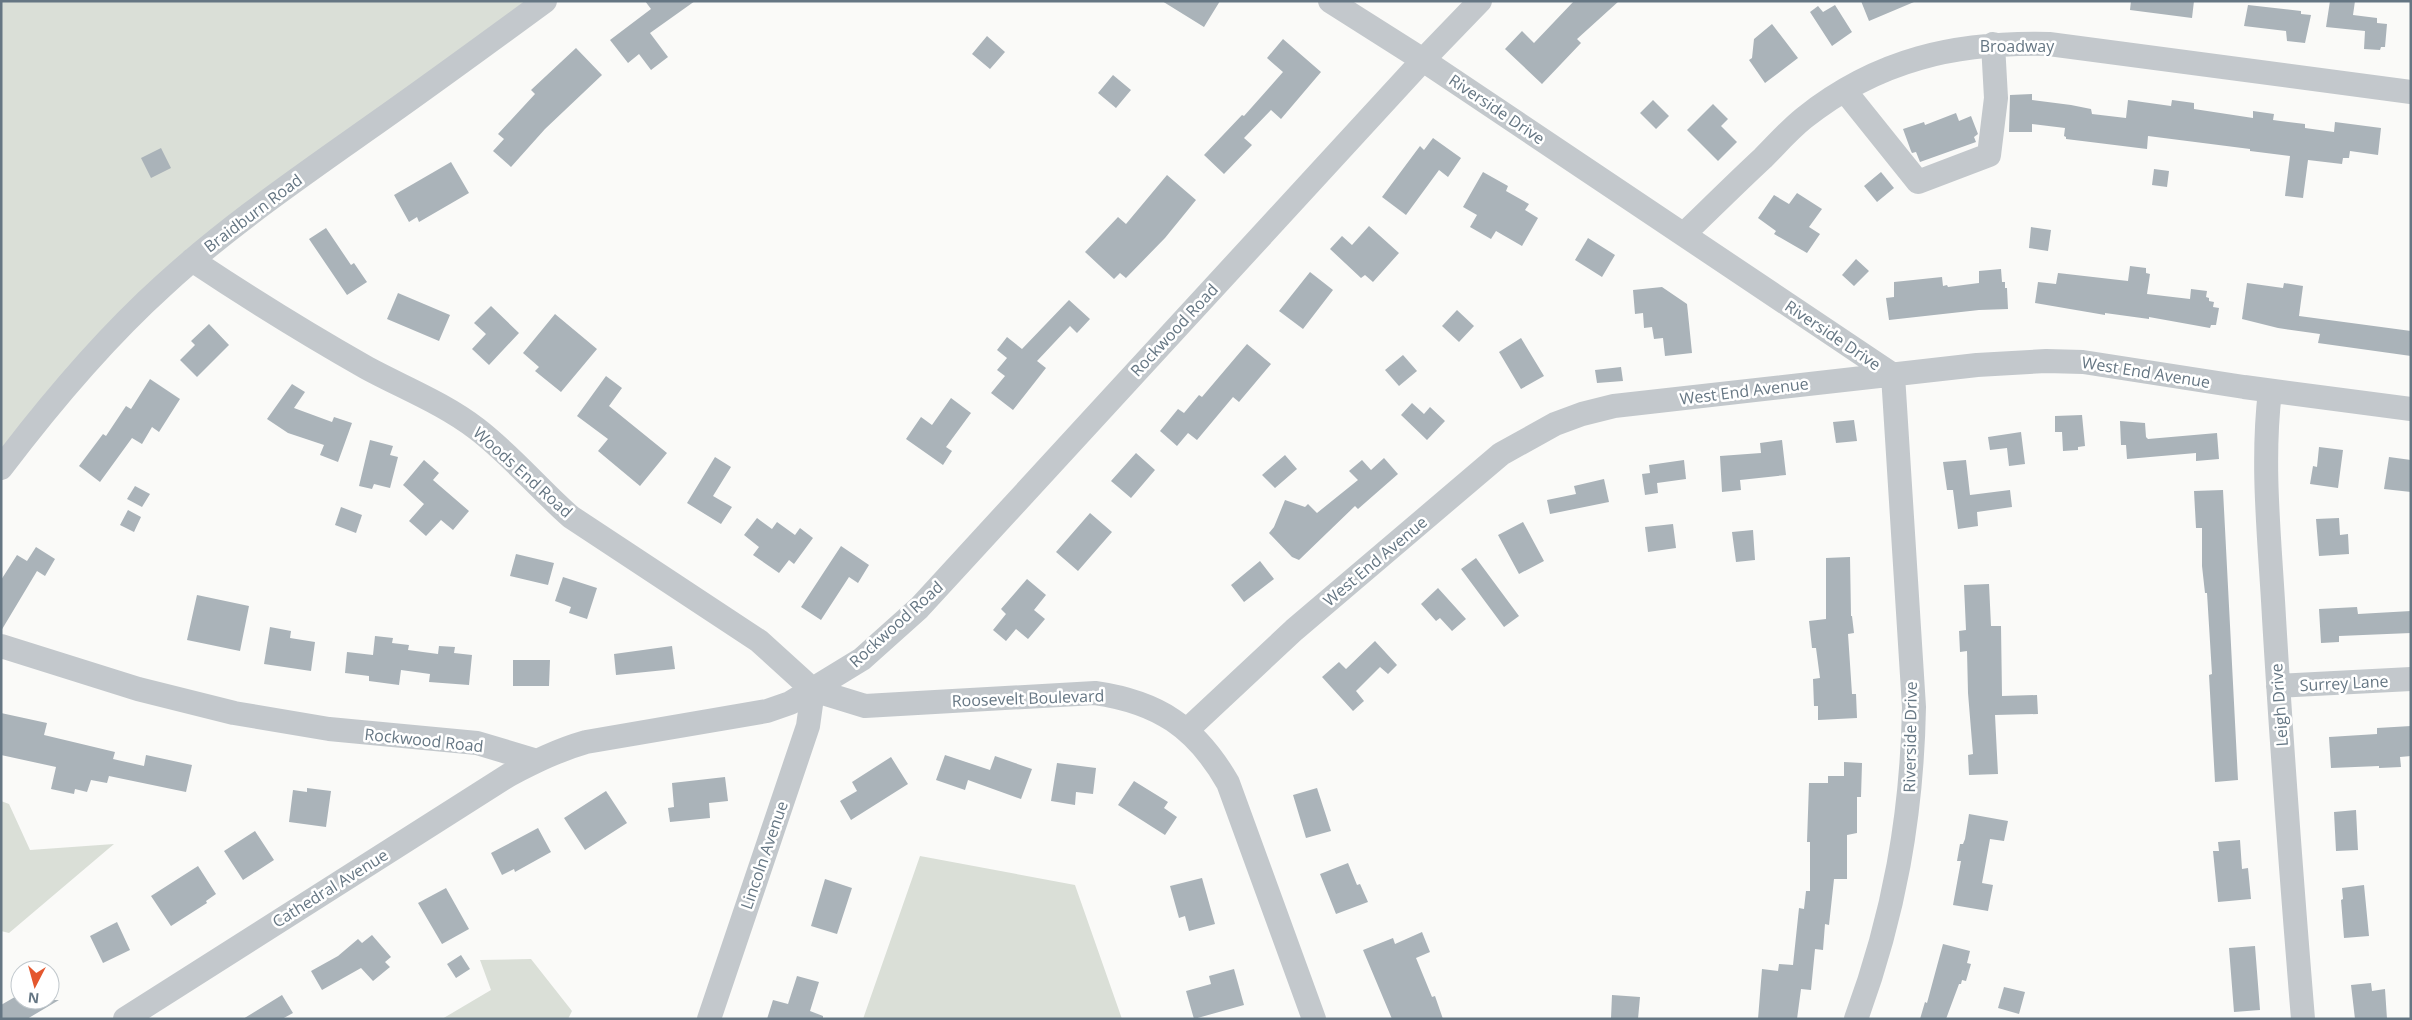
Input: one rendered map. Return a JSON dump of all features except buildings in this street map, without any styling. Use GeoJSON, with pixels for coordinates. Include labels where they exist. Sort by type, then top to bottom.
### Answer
{"type":"FeatureCollection","features":[{"type":"Feature","properties":{"kind":"street","name":"Braidburn Road"},"geometry":{"type":"LineString","coordinates":[[1,468],[50,404],[85,363],[122,325],[192,260],[290,184],[545,1]]}},
{"type":"Feature","properties":{"kind":"street","name":"Riverside Drive"},"geometry":{"type":"LineString","coordinates":[[1330,1],[1423,60],[1893,375],[1914,706],[1913,735],[1910,786],[1902,851],[1889,915],[1873,974],[1856,1019]]}},
{"type":"Feature","properties":{"kind":"street","name":"Rockwood Road"},"geometry":{"type":"LineString","coordinates":[[1,646],[138,689],[234,713],[328,729],[477,743],[537,760],[586,742],[767,711],[790,703],[862,659],[919,608],[1423,60],[1480,1]]}},
{"type":"Feature","properties":{"kind":"street","name":"Broadway"},"geometry":{"type":"LineString","coordinates":[[1684,234],[1803,119],[1845,91],[1893,66],[1932,54],[1993,44],[2049,44],[2411,92]]}},
{"type":"Feature","properties":{"kind":"street"},"geometry":{"type":"LineString","coordinates":[[1845,91],[1918,182],[1989,155],[1996,98],[1993,44]]}},
{"type":"Feature","properties":{"kind":"street","name":"Woods End Road"},"geometry":{"type":"LineString","coordinates":[[192,260],[274,314],[368,368],[427,398],[476,429],[501,450],[571,517],[759,641],[813,690]]}},
{"type":"Feature","properties":{"kind":"street","name":"West End Avenue"},"geometry":{"type":"LineString","coordinates":[[1187,730],[1294,630],[1501,454],[1555,424],[1582,414],[1614,406],[1977,365],[2046,361],[2083,362],[2270,391],[2411,409]]}},
{"type":"Feature","properties":{"kind":"street","name":"Leigh Drive"},"geometry":{"type":"LineString","coordinates":[[2270,391],[2265,434],[2266,487],[2278,686],[2303,1019]]}},
{"type":"Feature","properties":{"kind":"street","name":"Surrey Lane"},"geometry":{"type":"LineString","coordinates":[[2278,686],[2411,679]]}},
{"type":"Feature","properties":{"kind":"street","name":"Roosevelt Boulevard"},"geometry":{"type":"LineString","coordinates":[[813,690],[865,706],[1095,693],[1121,696],[1166,714],[1187,730],[1216,762],[1228,783],[1314,1019]]}},
{"type":"Feature","properties":{"kind":"street","name":"Lincoln Avenue"},"geometry":{"type":"LineString","coordinates":[[709,1019],[808,726],[813,690]]}},
{"type":"Feature","properties":{"kind":"street","name":"Cathedral Avenue"},"geometry":{"type":"LineString","coordinates":[[125,1019],[492,786],[537,760]]}},
{"type":"Feature","properties":{"kind":"shaded area"},"geometry":{"type":"Polygon","coordinates":[[[1,1],[527,1],[131,315],[1,478],[1,1]]]}},
{"type":"Feature","properties":{"kind":"shaded area"},"geometry":{"type":"Polygon","coordinates":[[[1,801],[9,804],[30,850],[114,844],[9,933],[1,931],[1,801]]]}},
{"type":"Feature","properties":{"kind":"shaded area"},"geometry":{"type":"Polygon","coordinates":[[[920,856],[1075,885],[1122,1019],[863,1019],[920,856]]]}},
{"type":"Feature","properties":{"kind":"shaded area"},"geometry":{"type":"Polygon","coordinates":[[[531,959],[572,1011],[568,1019],[442,1019],[491,990],[480,960],[531,959]]]}}]}
